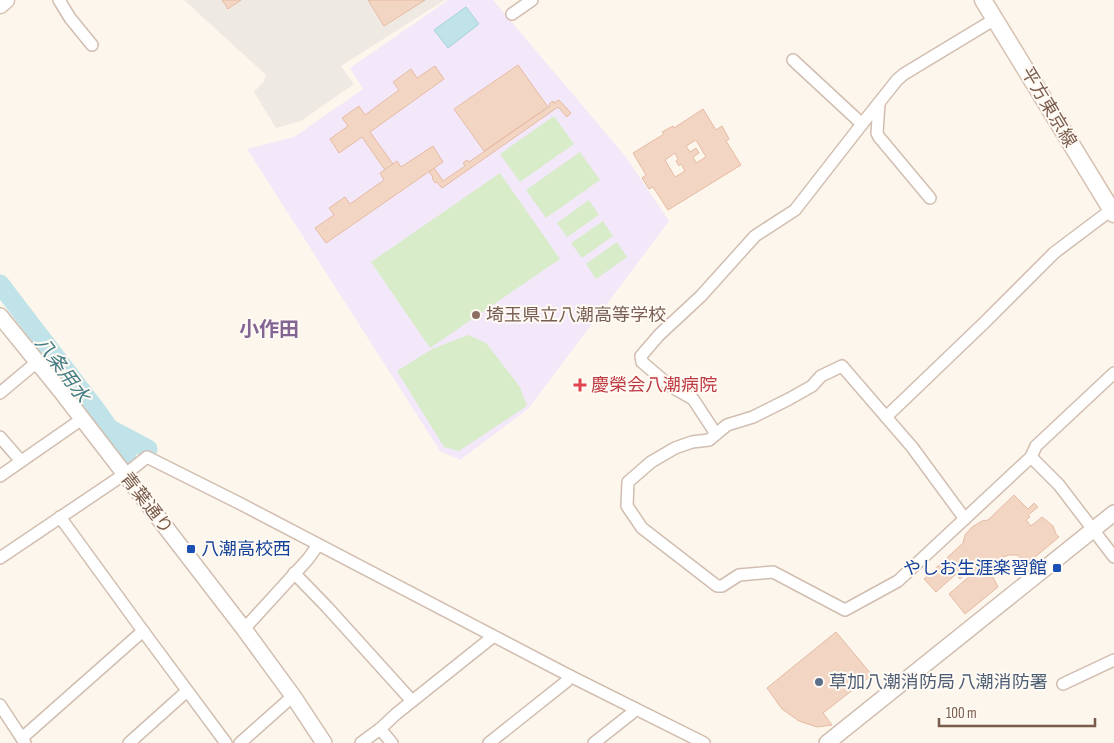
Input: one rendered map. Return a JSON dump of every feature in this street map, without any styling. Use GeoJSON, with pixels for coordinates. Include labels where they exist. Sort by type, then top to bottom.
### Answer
{"type":"FeatureCollection","features":[{"type":"Feature","properties":{"kind":"main road"},"geometry":{"type":"LineString","coordinates":[[0,5],[6,0]]}},
{"type":"Feature","properties":{"kind":"main road","name":"平方東京線"},"geometry":{"type":"LineString","coordinates":[[983,0],[1113,212]]}},
{"type":"Feature","properties":{"kind":"street"},"geometry":{"type":"LineString","coordinates":[[59,0],[70,18],[92,45]]}},
{"type":"Feature","properties":{"kind":"street"},"geometry":{"type":"LineString","coordinates":[[512,14],[532,0]]}},
{"type":"Feature","properties":{"kind":"street"},"geometry":{"type":"LineString","coordinates":[[716,434],[693,399],[670,386],[642,362],[641,356],[659,335],[701,296],[755,236],[795,210],[897,80],[995,20]]}},
{"type":"Feature","properties":{"kind":"street"},"geometry":{"type":"LineString","coordinates":[[793,60],[862,124]]}},
{"type":"Feature","properties":{"kind":"street"},"geometry":{"type":"LineString","coordinates":[[879,103],[877,133],[879,138],[930,198]]}},
{"type":"Feature","properties":{"kind":"street"},"geometry":{"type":"LineString","coordinates":[[886,417],[1054,253],[1113,212]]}},
{"type":"Feature","properties":{"kind":"street","name":"青葉通り"},"geometry":{"type":"LineString","coordinates":[[0,316],[244,628],[324,743]]}},
{"type":"Feature","properties":{"kind":"street"},"geometry":{"type":"LineString","coordinates":[[0,393],[37,362]]}},
{"type":"Feature","properties":{"kind":"street"},"geometry":{"type":"LineString","coordinates":[[965,519],[912,447],[842,366],[821,376],[812,386],[789,399],[753,416],[726,425],[709,440],[692,442],[675,448],[651,462],[628,482],[627,506],[642,528],[717,586],[722,586],[739,575],[773,572],[845,610],[898,581],[965,519],[1031,457],[1036,446],[1114,373]]}},
{"type":"Feature","properties":{"kind":"street"},"geometry":{"type":"LineString","coordinates":[[0,476],[82,419]]}},
{"type":"Feature","properties":{"kind":"street"},"geometry":{"type":"LineString","coordinates":[[0,437],[21,461]]}},
{"type":"Feature","properties":{"kind":"street"},"geometry":{"type":"LineString","coordinates":[[0,558],[147,457],[703,743]]}},
{"type":"Feature","properties":{"kind":"street"},"geometry":{"type":"LineString","coordinates":[[1031,457],[1059,485],[1114,557]]}},
{"type":"Feature","properties":{"kind":"street"},"geometry":{"type":"LineString","coordinates":[[827,743],[1114,513]]}},
{"type":"Feature","properties":{"kind":"street"},"geometry":{"type":"LineString","coordinates":[[60,517],[226,743]]}},
{"type":"Feature","properties":{"kind":"street"},"geometry":{"type":"LineString","coordinates":[[244,628],[318,545]]}},
{"type":"Feature","properties":{"kind":"street"},"geometry":{"type":"LineString","coordinates":[[294,573],[412,701]]}},
{"type":"Feature","properties":{"kind":"street"},"geometry":{"type":"LineString","coordinates":[[0,705],[24,741],[143,631]]}},
{"type":"Feature","properties":{"kind":"street"},"geometry":{"type":"LineString","coordinates":[[361,743],[492,636]]}},
{"type":"Feature","properties":{"kind":"street"},"geometry":{"type":"LineString","coordinates":[[1063,684],[1114,660]]}},
{"type":"Feature","properties":{"kind":"street"},"geometry":{"type":"LineString","coordinates":[[489,743],[567,681],[570,676]]}},
{"type":"Feature","properties":{"kind":"street"},"geometry":{"type":"LineString","coordinates":[[129,743],[187,691]]}},
{"type":"Feature","properties":{"kind":"street"},"geometry":{"type":"LineString","coordinates":[[240,743],[293,696]]}},
{"type":"Feature","properties":{"kind":"street"},"geometry":{"type":"LineString","coordinates":[[594,743],[632,713],[634,708]]}},
{"type":"Feature","properties":{"kind":"street"},"geometry":{"type":"LineString","coordinates":[[380,729],[392,743]]}},
{"type":"Feature","properties":{"kind":"shaded area"},"geometry":{"type":"Polygon","coordinates":[[[184,0],[445,0],[341,66],[354,84],[301,121],[276,128],[254,92],[264,81],[266,75],[184,0]]]}},
{"type":"Feature","properties":{"kind":"shaded area","name":"埼玉県立八潮高等学校"},"geometry":{"type":"Polygon","coordinates":[[[448,0],[493,0],[626,157],[669,221],[528,409],[460,460],[440,451],[247,149],[294,137],[363,89],[350,68],[448,0]]]}},
{"type":"Feature","properties":{"kind":"green space"},"geometry":{"type":"Polygon","coordinates":[[[554,116],[574,144],[520,182],[500,154],[554,116]]]}},
{"type":"Feature","properties":{"kind":"green space"},"geometry":{"type":"Polygon","coordinates":[[[580,152],[600,180],[546,218],[526,190],[580,152]]]}},
{"type":"Feature","properties":{"kind":"green space"},"geometry":{"type":"Polygon","coordinates":[[[500,173],[560,259],[430,348],[371,262],[500,173]]]}},
{"type":"Feature","properties":{"kind":"green space"},"geometry":{"type":"Polygon","coordinates":[[[589,200],[599,215],[567,237],[557,223],[589,200]]]}},
{"type":"Feature","properties":{"kind":"green space"},"geometry":{"type":"Polygon","coordinates":[[[603,221],[613,236],[582,258],[571,243],[603,221]]]}},
{"type":"Feature","properties":{"kind":"green space"},"geometry":{"type":"Polygon","coordinates":[[[617,242],[627,257],[596,279],[586,264],[617,242]]]}},
{"type":"Feature","properties":{"kind":"green space"},"geometry":{"type":"Polygon","coordinates":[[[468,335],[486,343],[520,387],[527,406],[459,451],[444,447],[397,371],[432,349],[468,335]]]}},
{"type":"Feature","properties":{"kind":"water"},"geometry":{"type":"Polygon","coordinates":[[[466,7],[479,24],[448,48],[434,30],[466,7]]]}},
{"type":"Feature","properties":{"kind":"building"},"geometry":{"type":"Polygon","coordinates":[[[222,0],[241,0],[228,9],[222,0]]]}},
{"type":"Feature","properties":{"kind":"building"},"geometry":{"type":"Polygon","coordinates":[[[368,0],[425,0],[384,26],[368,0]]]}},
{"type":"Feature","properties":{"kind":"building"},"geometry":{"type":"Polygon","coordinates":[[[518,65],[548,107],[484,151],[454,109],[518,65]]]}},
{"type":"Feature","properties":{"kind":"building"},"geometry":{"type":"Polygon","coordinates":[[[435,66],[444,79],[370,132],[393,164],[385,170],[362,137],[339,153],[330,139],[348,126],[342,118],[359,106],[365,115],[399,90],[393,82],[411,69],[417,78],[435,66]]]}},
{"type":"Feature","properties":{"kind":"building"},"geometry":{"type":"Polygon","coordinates":[[[559,100],[571,113],[567,117],[558,107],[442,188],[437,182],[435,183],[429,172],[434,168],[443,181],[465,166],[463,163],[467,160],[469,162],[550,106],[549,104],[553,101],[554,103],[559,100]]]}},
{"type":"Feature","properties":{"kind":"building"},"geometry":{"type":"Polygon","coordinates":[[[703,109],[716,130],[722,126],[729,139],[726,141],[741,165],[668,210],[653,187],[649,189],[642,178],[646,175],[633,153],[664,134],[662,132],[673,126],[674,128],[703,109]],[[696,140],[686,146],[690,152],[696,148],[699,153],[693,157],[696,163],[706,157],[696,140]],[[675,153],[665,160],[675,177],[685,171],[681,164],[679,166],[676,161],[678,159],[675,153]]]}},
{"type":"Feature","properties":{"kind":"building"},"geometry":{"type":"Polygon","coordinates":[[[433,146],[443,162],[326,243],[315,228],[334,215],[329,208],[345,197],[350,204],[384,180],[380,173],[397,161],[401,167],[433,146]]]}},
{"type":"Feature","properties":{"kind":"building"},"geometry":{"type":"Polygon","coordinates":[[[1014,495],[1028,509],[1034,503],[1038,507],[1028,515],[1030,517],[1026,520],[1031,526],[1042,517],[1053,526],[1059,537],[1028,563],[1017,555],[1003,557],[993,566],[992,571],[998,587],[965,614],[949,594],[971,575],[968,572],[960,579],[956,574],[936,592],[924,579],[963,543],[965,535],[972,527],[988,520],[1014,495]]]}},
{"type":"Feature","properties":{"kind":"building","name":"草加八潮消防局 八潮消防署"},"geometry":{"type":"Polygon","coordinates":[[[836,632],[872,675],[823,713],[832,725],[817,727],[799,721],[782,709],[767,688],[836,632]]]}},
{"type":"Feature","properties":{"kind":"waterway","name":"八条用水"},"geometry":{"type":"LineString","coordinates":[[0,284],[97,411],[127,454]]}},
{"type":"Feature","properties":{"kind":"waterway"},"geometry":{"type":"LineString","coordinates":[[112,430],[148,449]]}},
{"type":"Feature","properties":{"kind":"place","name":"埼玉県立八潮高等学校"},"geometry":{"type":"Point","coordinates":[476,315]}},
{"type":"Feature","properties":{"kind":"place","name":"慶榮会八潮病院"},"geometry":{"type":"Point","coordinates":[580,385]}},
{"type":"Feature","properties":{"kind":"place","name":"八潮高校西"},"geometry":{"type":"Point","coordinates":[191,549]}},
{"type":"Feature","properties":{"kind":"place","name":"やしお生涯楽習館"},"geometry":{"type":"Point","coordinates":[1057,568]}},
{"type":"Feature","properties":{"kind":"place","name":"草加八潮消防局 八潮消防署"},"geometry":{"type":"Point","coordinates":[819,682]}},
{"type":"Feature","properties":{"kind":"district","name":"小作田"},"geometry":{"type":"Point","coordinates":[269,329]}}]}
